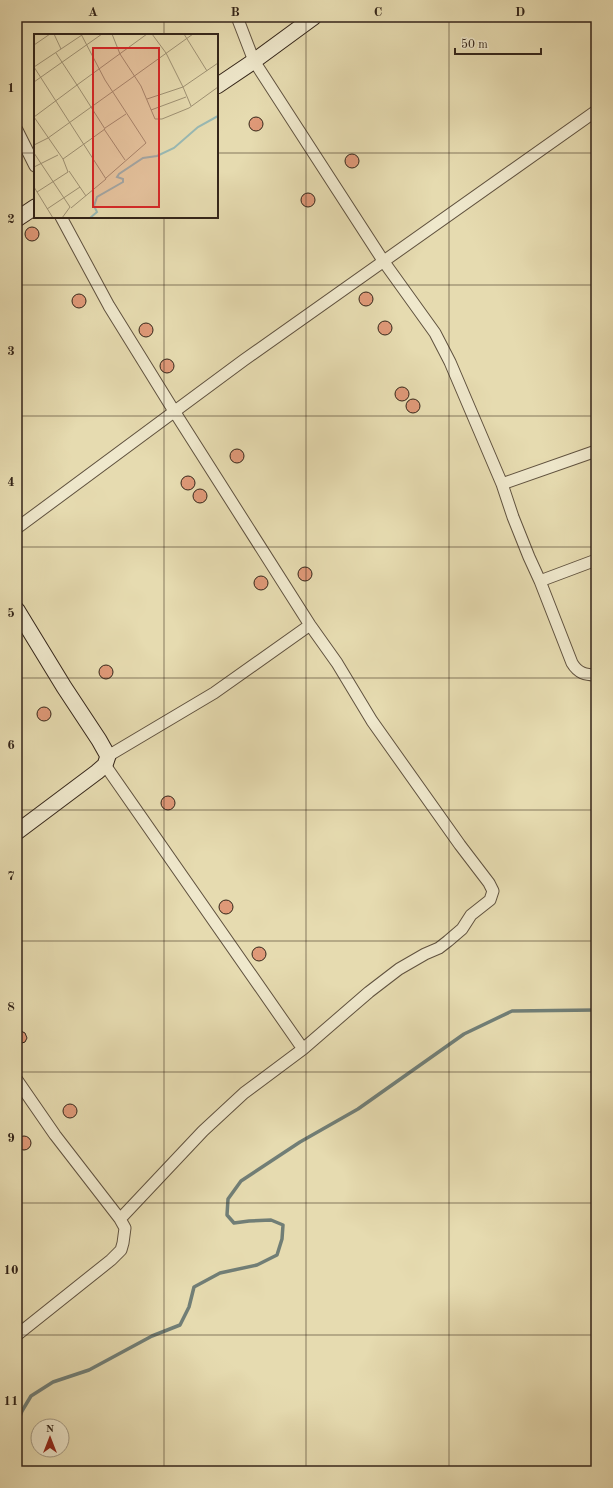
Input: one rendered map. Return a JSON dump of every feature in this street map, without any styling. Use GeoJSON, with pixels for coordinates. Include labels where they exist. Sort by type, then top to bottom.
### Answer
{"type":"FeatureCollection","features":[{"type":"Feature","properties":{"kind":"street"},"geometry":{"type":"LineString","coordinates":[[237,17],[254,61],[384,262],[435,333],[450,362],[502,484],[523,544],[540,581],[572,663],[577,671],[587,675],[596,675]]}},
{"type":"Feature","properties":{"kind":"street"},"geometry":{"type":"LineString","coordinates":[[218,85],[314,17]]}},
{"type":"Feature","properties":{"kind":"street"},"geometry":{"type":"LineString","coordinates":[[17,528],[250,355],[384,262],[596,111]]}},
{"type":"Feature","properties":{"kind":"street"},"geometry":{"type":"LineString","coordinates":[[17,130],[34,164]]}},
{"type":"Feature","properties":{"kind":"street"},"geometry":{"type":"LineString","coordinates":[[17,219],[34,208]]}},
{"type":"Feature","properties":{"kind":"street"},"geometry":{"type":"LineString","coordinates":[[62,218],[109,306],[310,625],[337,663],[372,721],[460,845],[489,883],[493,891],[490,900],[471,915],[462,928],[444,945],[399,969],[369,992],[303,1049],[244,1092],[208,1126],[120,1220]]}},
{"type":"Feature","properties":{"kind":"street"},"geometry":{"type":"LineString","coordinates":[[502,484],[596,450]]}},
{"type":"Feature","properties":{"kind":"street"},"geometry":{"type":"LineString","coordinates":[[540,581],[596,560]]}},
{"type":"Feature","properties":{"kind":"street"},"geometry":{"type":"LineString","coordinates":[[17,610],[64,687],[99,740],[106,760],[303,1049]]}},
{"type":"Feature","properties":{"kind":"street"},"geometry":{"type":"LineString","coordinates":[[17,832],[88,780],[106,760],[214,693],[310,625]]}},
{"type":"Feature","properties":{"kind":"street"},"geometry":{"type":"LineString","coordinates":[[17,1080],[55,1135],[125,1228],[121,1250],[96,1274],[17,1335]]}},
{"type":"Feature","properties":{"kind":"building"},"geometry":{"type":"Polygon","coordinates":[[[256,117],[261,119],[263,124],[261,129],[256,131],[251,129],[249,124],[251,119],[256,117]]]}},
{"type":"Feature","properties":{"kind":"building"},"geometry":{"type":"Polygon","coordinates":[[[352,154],[357,156],[359,161],[357,166],[352,168],[347,166],[345,161],[347,156],[352,154]]]}},
{"type":"Feature","properties":{"kind":"building"},"geometry":{"type":"Polygon","coordinates":[[[308,193],[313,195],[315,200],[313,205],[308,207],[303,205],[301,200],[303,195],[308,193]]]}},
{"type":"Feature","properties":{"kind":"building"},"geometry":{"type":"Polygon","coordinates":[[[32,227],[37,229],[39,234],[37,239],[32,241],[27,239],[25,234],[27,229],[32,227]]]}},
{"type":"Feature","properties":{"kind":"building"},"geometry":{"type":"Polygon","coordinates":[[[366,292],[371,294],[373,299],[371,304],[366,306],[361,304],[359,299],[361,294],[366,292]]]}},
{"type":"Feature","properties":{"kind":"building"},"geometry":{"type":"Polygon","coordinates":[[[79,294],[84,296],[86,301],[84,306],[79,308],[74,306],[72,301],[74,296],[79,294]]]}},
{"type":"Feature","properties":{"kind":"building"},"geometry":{"type":"Polygon","coordinates":[[[385,321],[390,323],[392,328],[390,333],[385,335],[380,333],[378,328],[380,323],[385,321]]]}},
{"type":"Feature","properties":{"kind":"building"},"geometry":{"type":"Polygon","coordinates":[[[146,323],[151,325],[153,330],[151,335],[146,337],[141,335],[139,330],[141,325],[146,323]]]}},
{"type":"Feature","properties":{"kind":"building"},"geometry":{"type":"Polygon","coordinates":[[[167,359],[172,361],[174,366],[172,371],[167,373],[162,371],[160,366],[162,361],[167,359]]]}},
{"type":"Feature","properties":{"kind":"building"},"geometry":{"type":"Polygon","coordinates":[[[402,387],[407,389],[409,394],[407,399],[402,401],[397,399],[395,394],[397,389],[402,387]]]}},
{"type":"Feature","properties":{"kind":"building"},"geometry":{"type":"Polygon","coordinates":[[[413,399],[418,401],[420,406],[418,411],[413,413],[408,411],[406,406],[408,401],[413,399]]]}},
{"type":"Feature","properties":{"kind":"building"},"geometry":{"type":"Polygon","coordinates":[[[237,449],[242,451],[244,456],[242,461],[237,463],[232,461],[230,456],[232,451],[237,449]]]}},
{"type":"Feature","properties":{"kind":"building"},"geometry":{"type":"Polygon","coordinates":[[[188,476],[193,478],[195,483],[193,488],[188,490],[183,488],[181,483],[183,478],[188,476]]]}},
{"type":"Feature","properties":{"kind":"building"},"geometry":{"type":"Polygon","coordinates":[[[200,489],[205,491],[207,496],[205,501],[200,503],[195,501],[193,496],[195,491],[200,489]]]}},
{"type":"Feature","properties":{"kind":"building"},"geometry":{"type":"Polygon","coordinates":[[[305,567],[310,569],[312,574],[310,579],[305,581],[300,579],[298,574],[300,569],[305,567]]]}},
{"type":"Feature","properties":{"kind":"building"},"geometry":{"type":"Polygon","coordinates":[[[261,576],[266,578],[268,583],[266,588],[261,590],[256,588],[254,583],[256,578],[261,576]]]}},
{"type":"Feature","properties":{"kind":"building"},"geometry":{"type":"Polygon","coordinates":[[[106,665],[111,667],[113,672],[111,677],[106,679],[101,677],[99,672],[101,667],[106,665]]]}},
{"type":"Feature","properties":{"kind":"building"},"geometry":{"type":"Polygon","coordinates":[[[44,707],[49,709],[51,714],[49,719],[44,721],[39,719],[37,714],[39,709],[44,707]]]}},
{"type":"Feature","properties":{"kind":"building"},"geometry":{"type":"Polygon","coordinates":[[[168,796],[173,798],[175,803],[173,808],[168,810],[163,808],[161,803],[163,798],[168,796]]]}},
{"type":"Feature","properties":{"kind":"building"},"geometry":{"type":"Polygon","coordinates":[[[226,900],[231,902],[233,907],[231,912],[226,914],[221,912],[219,907],[221,902],[226,900]]]}},
{"type":"Feature","properties":{"kind":"building"},"geometry":{"type":"Polygon","coordinates":[[[259,947],[264,949],[266,954],[264,959],[259,961],[254,959],[252,954],[254,949],[259,947]]]}},
{"type":"Feature","properties":{"kind":"building"},"geometry":{"type":"Polygon","coordinates":[[[21,1031],[25,1033],[27,1038],[25,1042],[19,1044],[17,1043],[17,1032],[21,1031]]]}},
{"type":"Feature","properties":{"kind":"building"},"geometry":{"type":"Polygon","coordinates":[[[70,1104],[75,1106],[77,1111],[75,1116],[70,1118],[65,1116],[63,1111],[65,1106],[70,1104]]]}},
{"type":"Feature","properties":{"kind":"building"},"geometry":{"type":"Polygon","coordinates":[[[24,1136],[29,1138],[31,1143],[29,1148],[24,1150],[19,1148],[17,1143],[19,1138],[24,1136]]]}},
{"type":"Feature","properties":{"kind":"waterway"},"geometry":{"type":"LineString","coordinates":[[17,1425],[22,1411],[31,1396],[53,1382],[89,1370],[152,1336],[180,1325],[189,1307],[194,1287],[220,1273],[257,1265],[277,1255],[282,1239],[283,1225],[271,1220],[234,1223],[227,1215],[228,1199],[241,1181],[300,1142],[358,1109],[464,1034],[512,1011],[596,1010]]}}]}
